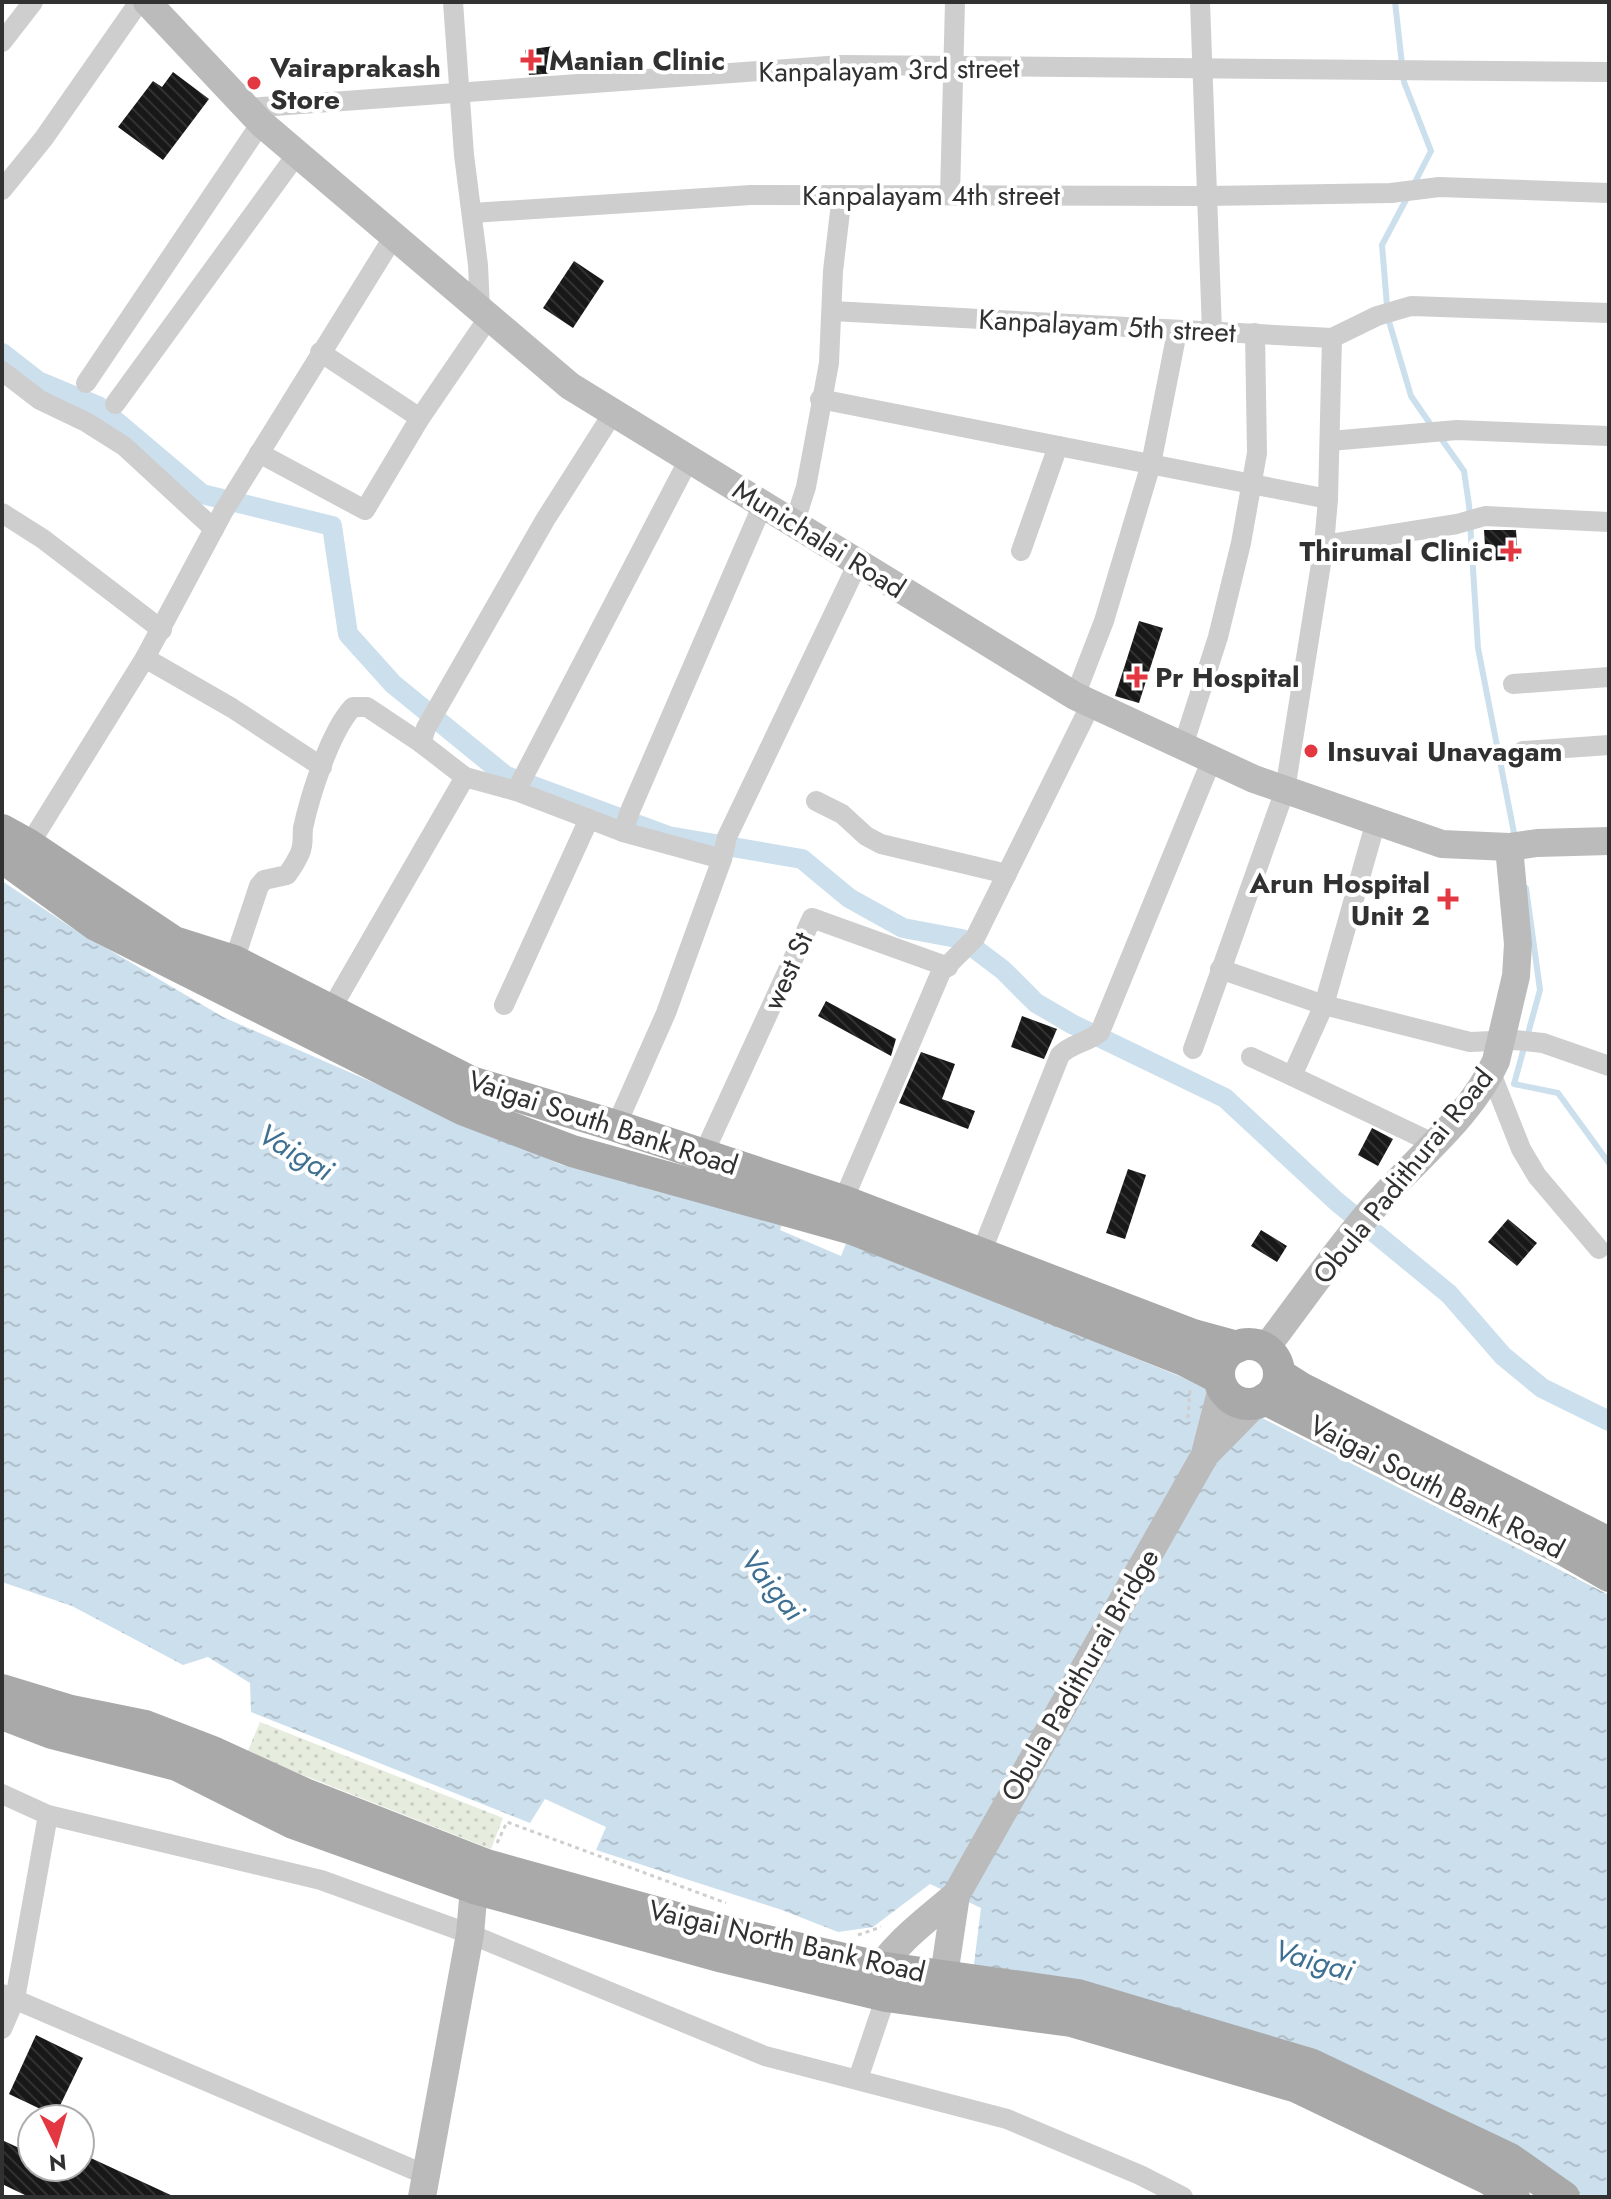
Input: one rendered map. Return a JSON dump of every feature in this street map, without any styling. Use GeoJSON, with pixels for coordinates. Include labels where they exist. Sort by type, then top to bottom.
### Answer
{"type":"FeatureCollection","features":[{"type":"Feature","properties":{"kind":"main road","name":"Munichalai Road"},"geometry":{"type":"LineString","coordinates":[[147,2],[254,116],[570,386],[1083,700],[1285,790],[1442,844],[1523,845],[1609,841]]}},
{"type":"Feature","properties":{"kind":"main road","name":"Vaigai South Bank Road"},"geometry":{"type":"LineString","coordinates":[[11,844],[174,942],[234,961],[471,1082],[843,1201],[1193,1335],[1609,1576]]}},
{"type":"Feature","properties":{"kind":"main road","name":"Vaigai South Bank Road"},"geometry":{"type":"LineString","coordinates":[[11,844],[96,925],[462,1109],[572,1151],[853,1229],[1184,1360],[1220,1383],[1236,1401],[1260,1375]]}},
{"type":"Feature","properties":{"kind":"main road","name":"Obula Padithurai Road"},"geometry":{"type":"LineString","coordinates":[[1260,1375],[1354,1232],[1374,1206],[1467,1106],[1491,1073],[1509,1040],[1523,845]]}},
{"type":"Feature","properties":{"kind":"main road"},"geometry":{"type":"LineString","coordinates":[[1220,1383],[1222,1360],[1260,1375]]}},
{"type":"Feature","properties":{"kind":"main road","name":"Vaigai South Bank Road"},"geometry":{"type":"LineString","coordinates":[[1260,1375],[1301,1388],[1609,1543]]}},
{"type":"Feature","properties":{"kind":"main road","name":"Obula Padithurai Bridge"},"geometry":{"type":"LineString","coordinates":[[941,1981],[956,1895],[1205,1455],[1260,1375]]}},
{"type":"Feature","properties":{"kind":"main road","name":"Obula Padithurai Bridge"},"geometry":{"type":"LineString","coordinates":[[1205,1455],[1220,1383]]}},
{"type":"Feature","properties":{"kind":"main road","name":"Vaigai North Bank Road"},"geometry":{"type":"LineString","coordinates":[[2,1690],[71,1711],[145,1726],[484,1868],[723,1957],[877,1985],[941,1981],[1078,1995],[1310,2064],[1510,2159],[1564,2197]]}},
{"type":"Feature","properties":{"kind":"main road","name":"Vaigai North Bank Road"},"geometry":{"type":"LineString","coordinates":[[2,1714],[52,1733],[177,1765],[293,1823],[484,1868]]}},
{"type":"Feature","properties":{"kind":"main road"},"geometry":{"type":"LineString","coordinates":[[424,2186],[484,1868]]}},
{"type":"Feature","properties":{"kind":"main road","name":"Obula Padithurai Bridge"},"geometry":{"type":"LineString","coordinates":[[877,1985],[891,1935],[956,1895]]}},
{"type":"Feature","properties":{"kind":"main road","name":"Vaigai North Bank Road"},"geometry":{"type":"LineString","coordinates":[[941,1981],[1297,2087],[1489,2179],[1514,2197]]}},
{"type":"Feature","properties":{"kind":"street"},"geometry":{"type":"LineString","coordinates":[[2,42],[33,2]]}},
{"type":"Feature","properties":{"kind":"street"},"geometry":{"type":"LineString","coordinates":[[2,190],[44,138],[139,2]]}},
{"type":"Feature","properties":{"kind":"street"},"geometry":{"type":"LineString","coordinates":[[259,453],[365,510],[484,313],[464,155],[453,2]]}},
{"type":"Feature","properties":{"kind":"street"},"geometry":{"type":"LineString","coordinates":[[950,195],[955,2]]}},
{"type":"Feature","properties":{"kind":"street"},"geometry":{"type":"LineString","coordinates":[[1200,2],[1212,331]]}},
{"type":"Feature","properties":{"kind":"street","name":"Kanpalayam 3rd street"},"geometry":{"type":"LineString","coordinates":[[254,116],[459,93],[842,65],[1609,72]]}},
{"type":"Feature","properties":{"kind":"street"},"geometry":{"type":"LineString","coordinates":[[86,383],[254,116]]}},
{"type":"Feature","properties":{"kind":"street"},"geometry":{"type":"LineString","coordinates":[[115,404],[297,154]]}},
{"type":"Feature","properties":{"kind":"street","name":"Kanpalayam 4th street"},"geometry":{"type":"LineString","coordinates":[[472,213],[751,195],[1206,196],[1391,193],[1439,187],[1609,193]]}},
{"type":"Feature","properties":{"kind":"street"},"geometry":{"type":"LineString","coordinates":[[794,524],[809,473],[820,399],[829,363],[833,271],[842,195]]}},
{"type":"Feature","properties":{"kind":"street"},"geometry":{"type":"LineString","coordinates":[[11,844],[145,658],[218,521],[394,236]]}},
{"type":"Feature","properties":{"kind":"street","name":"Kanpalayam 5th street"},"geometry":{"type":"LineString","coordinates":[[832,311],[1332,338],[1377,316],[1411,306],[1609,313]]}},
{"type":"Feature","properties":{"kind":"street"},"geometry":{"type":"LineString","coordinates":[[843,1201],[941,972],[961,952],[1007,874],[1083,700],[1151,464],[1177,332]]}},
{"type":"Feature","properties":{"kind":"street"},"geometry":{"type":"LineString","coordinates":[[1183,746],[1218,637],[1241,543],[1257,453],[1255,333]]}},
{"type":"Feature","properties":{"kind":"street"},"geometry":{"type":"LineString","coordinates":[[1193,1049],[1285,790],[1324,545],[1332,338]]}},
{"type":"Feature","properties":{"kind":"street"},"geometry":{"type":"LineString","coordinates":[[320,352],[420,418]]}},
{"type":"Feature","properties":{"kind":"street"},"geometry":{"type":"LineString","coordinates":[[2,371],[40,400],[86,422],[124,446],[218,521]]}},
{"type":"Feature","properties":{"kind":"street"},"geometry":{"type":"LineString","coordinates":[[820,399],[1328,499]]}},
{"type":"Feature","properties":{"kind":"street"},"geometry":{"type":"LineString","coordinates":[[424,735],[545,520],[613,413]]}},
{"type":"Feature","properties":{"kind":"street"},"geometry":{"type":"LineString","coordinates":[[1330,441],[1457,430],[1609,436]]}},
{"type":"Feature","properties":{"kind":"street"},"geometry":{"type":"LineString","coordinates":[[1021,551],[1058,446]]}},
{"type":"Feature","properties":{"kind":"street"},"geometry":{"type":"LineString","coordinates":[[516,791],[689,459]]}},
{"type":"Feature","properties":{"kind":"street"},"geometry":{"type":"LineString","coordinates":[[623,832],[763,504]]}},
{"type":"Feature","properties":{"kind":"street"},"geometry":{"type":"LineString","coordinates":[[2,513],[43,539],[162,630]]}},
{"type":"Feature","properties":{"kind":"street"},"geometry":{"type":"LineString","coordinates":[[1324,545],[1457,524],[1485,516],[1609,522]]}},
{"type":"Feature","properties":{"kind":"street"},"geometry":{"type":"LineString","coordinates":[[616,1126],[666,1013],[722,859],[727,837],[858,563]]}},
{"type":"Feature","properties":{"kind":"street"},"geometry":{"type":"LineString","coordinates":[[145,658],[232,708],[322,767]]}},
{"type":"Feature","properties":{"kind":"street"},"geometry":{"type":"LineString","coordinates":[[1513,684],[1609,677]]}},
{"type":"Feature","properties":{"kind":"street"},"geometry":{"type":"LineString","coordinates":[[234,961],[259,886],[264,880],[287,875],[300,853],[302,831],[322,767],[342,719],[353,707],[367,707],[424,735],[465,777],[516,791],[623,832],[722,859]]}},
{"type":"Feature","properties":{"kind":"street"},"geometry":{"type":"LineString","coordinates":[[1523,751],[1609,745]]}},
{"type":"Feature","properties":{"kind":"street"},"geometry":{"type":"LineString","coordinates":[[981,1253],[1060,1055],[1074,1044],[1094,1037],[1212,759]]}},
{"type":"Feature","properties":{"kind":"street"},"geometry":{"type":"LineString","coordinates":[[330,1011],[465,777]]}},
{"type":"Feature","properties":{"kind":"street"},"geometry":{"type":"LineString","coordinates":[[816,801],[842,814],[866,836],[881,844],[1007,874]]}},
{"type":"Feature","properties":{"kind":"street"},"geometry":{"type":"LineString","coordinates":[[504,1005],[589,819]]}},
{"type":"Feature","properties":{"kind":"street"},"geometry":{"type":"LineString","coordinates":[[1292,1076],[1324,1005],[1376,821]]}},
{"type":"Feature","properties":{"kind":"street","name":"west St"},"geometry":{"type":"LineString","coordinates":[[703,1155],[812,918],[961,952]]}},
{"type":"Feature","properties":{"kind":"street"},"geometry":{"type":"LineString","coordinates":[[1220,969],[1324,1005],[1470,1042],[1509,1040],[1543,1043],[1609,1066]]}},
{"type":"Feature","properties":{"kind":"street"},"geometry":{"type":"LineString","coordinates":[[1251,1057],[1433,1143]]}},
{"type":"Feature","properties":{"kind":"street"},"geometry":{"type":"LineString","coordinates":[[1491,1073],[1521,1149],[1537,1176],[1599,1249]]}},
{"type":"Feature","properties":{"kind":"street"},"geometry":{"type":"LineString","coordinates":[[2,1794],[48,1815],[321,1880],[470,1934],[765,2056],[1007,2119],[1140,2175],[1183,2197]]}},
{"type":"Feature","properties":{"kind":"street"},"geometry":{"type":"LineString","coordinates":[[2,2029],[48,1815]]}},
{"type":"Feature","properties":{"kind":"street"},"geometry":{"type":"LineString","coordinates":[[858,2079],[877,1985]]}},
{"type":"Feature","properties":{"kind":"street"},"geometry":{"type":"LineString","coordinates":[[8,1996],[424,2186]]}},
{"type":"Feature","properties":{"kind":"path"},"geometry":{"type":"LineString","coordinates":[[484,1868],[507,1822],[729,1905]]}},
{"type":"Feature","properties":{"kind":"path"},"geometry":{"type":"LineString","coordinates":[[849,1938],[891,1935]]}},
{"type":"Feature","properties":{"kind":"shaded area"},"geometry":{"type":"Polygon","coordinates":[[[260,1722],[503,1818],[491,1849],[247,1753],[260,1722]]]}},
{"type":"Feature","properties":{"kind":"water","name":"Vaigai"},"geometry":{"type":"Polygon","coordinates":[[[2,881],[74,929],[223,1017],[562,1165],[784,1219],[780,1230],[841,1256],[847,1241],[1184,1378],[1609,1595],[1609,2197],[1584,2197],[1510,2144],[979,1973],[974,1964],[981,1908],[930,1884],[873,1927],[838,1932],[782,1910],[596,1850],[606,1827],[545,1799],[530,1823],[251,1712],[250,1683],[208,1657],[183,1665],[72,1606],[2,1582],[2,881]]]}},
{"type":"Feature","properties":{"kind":"building"},"geometry":{"type":"Polygon","coordinates":[[[554,46],[558,73],[529,75],[525,50],[554,46]]]}},
{"type":"Feature","properties":{"kind":"building"},"geometry":{"type":"Polygon","coordinates":[[[173,72],[209,99],[163,160],[118,127],[153,81],[162,87],[173,72]]]}},
{"type":"Feature","properties":{"kind":"building"},"geometry":{"type":"Polygon","coordinates":[[[574,261],[604,281],[573,328],[543,308],[574,261]]]}},
{"type":"Feature","properties":{"kind":"building"},"geometry":{"type":"Polygon","coordinates":[[[1484,530],[1516,530],[1518,559],[1486,561],[1484,530]]]}},
{"type":"Feature","properties":{"kind":"building"},"geometry":{"type":"Polygon","coordinates":[[[1139,621],[1163,628],[1139,703],[1115,696],[1139,621]]]}},
{"type":"Feature","properties":{"kind":"building"},"geometry":{"type":"Polygon","coordinates":[[[826,1001],[896,1039],[891,1056],[818,1016],[826,1001]]]}},
{"type":"Feature","properties":{"kind":"building"},"geometry":{"type":"Polygon","coordinates":[[[1022,1016],[1057,1029],[1044,1059],[1011,1047],[1022,1016]]]}},
{"type":"Feature","properties":{"kind":"building"},"geometry":{"type":"Polygon","coordinates":[[[921,1052],[955,1064],[942,1099],[975,1111],[968,1129],[899,1103],[921,1052]]]}},
{"type":"Feature","properties":{"kind":"building"},"geometry":{"type":"Polygon","coordinates":[[[1372,1128],[1393,1139],[1378,1166],[1358,1155],[1372,1128]]]}},
{"type":"Feature","properties":{"kind":"building"},"geometry":{"type":"Polygon","coordinates":[[[1128,1169],[1146,1175],[1125,1239],[1106,1233],[1128,1169]]]}},
{"type":"Feature","properties":{"kind":"building"},"geometry":{"type":"Polygon","coordinates":[[[1508,1219],[1537,1243],[1517,1266],[1488,1242],[1508,1219]]]}},
{"type":"Feature","properties":{"kind":"building"},"geometry":{"type":"Polygon","coordinates":[[[1261,1230],[1287,1246],[1277,1262],[1251,1246],[1261,1230]]]}},
{"type":"Feature","properties":{"kind":"building"},"geometry":{"type":"Polygon","coordinates":[[[36,2035],[83,2058],[61,2103],[28,2103],[9,2094],[36,2035]]]}},
{"type":"Feature","properties":{"kind":"building"},"geometry":{"type":"Polygon","coordinates":[[[2,2140],[16,2147],[16,2183],[96,2183],[96,2160],[175,2197],[29,2197],[2,2184],[2,2140]]]}},
{"type":"Feature","properties":{"kind":"waterway"},"geometry":{"type":"LineString","coordinates":[[1395,2],[1404,82],[1431,151],[1413,186]]}},
{"type":"Feature","properties":{"kind":"waterway"},"geometry":{"type":"LineString","coordinates":[[1408,196],[1382,245],[1388,318],[1411,396],[1433,428]]}},
{"type":"Feature","properties":{"kind":"waterway"},"geometry":{"type":"LineString","coordinates":[[2,353],[38,381],[98,406],[202,494],[332,526],[348,634],[393,684],[506,776],[668,836],[802,859],[849,898],[903,928],[962,939],[1003,970],[1036,1003],[1072,1024],[1225,1098],[1336,1201],[1449,1294],[1503,1356],[1542,1388],[1609,1421]]}},
{"type":"Feature","properties":{"kind":"waterway"},"geometry":{"type":"LineString","coordinates":[[1440,437],[1464,471],[1478,648],[1515,838]]}},
{"type":"Feature","properties":{"kind":"waterway"},"geometry":{"type":"LineString","coordinates":[[1526,888],[1540,990],[1514,1084],[1558,1093],[1609,1163]]}},
{"type":"Feature","properties":{"kind":"place","name":"Manian Clinic"},"geometry":{"type":"Point","coordinates":[531,60]}},
{"type":"Feature","properties":{"kind":"place","name":"Vairaprakash Store"},"geometry":{"type":"Point","coordinates":[254,83]}},
{"type":"Feature","properties":{"kind":"place","name":"Thirumal Clinic"},"geometry":{"type":"Point","coordinates":[1511,551]}},
{"type":"Feature","properties":{"kind":"place","name":"Pr Hospital"},"geometry":{"type":"Point","coordinates":[1137,677]}},
{"type":"Feature","properties":{"kind":"place","name":"Insuvai Unavagam"},"geometry":{"type":"Point","coordinates":[1311,751]}},
{"type":"Feature","properties":{"kind":"place","name":"Arun Hospital Unit 2"},"geometry":{"type":"Point","coordinates":[1448,899]}}]}
